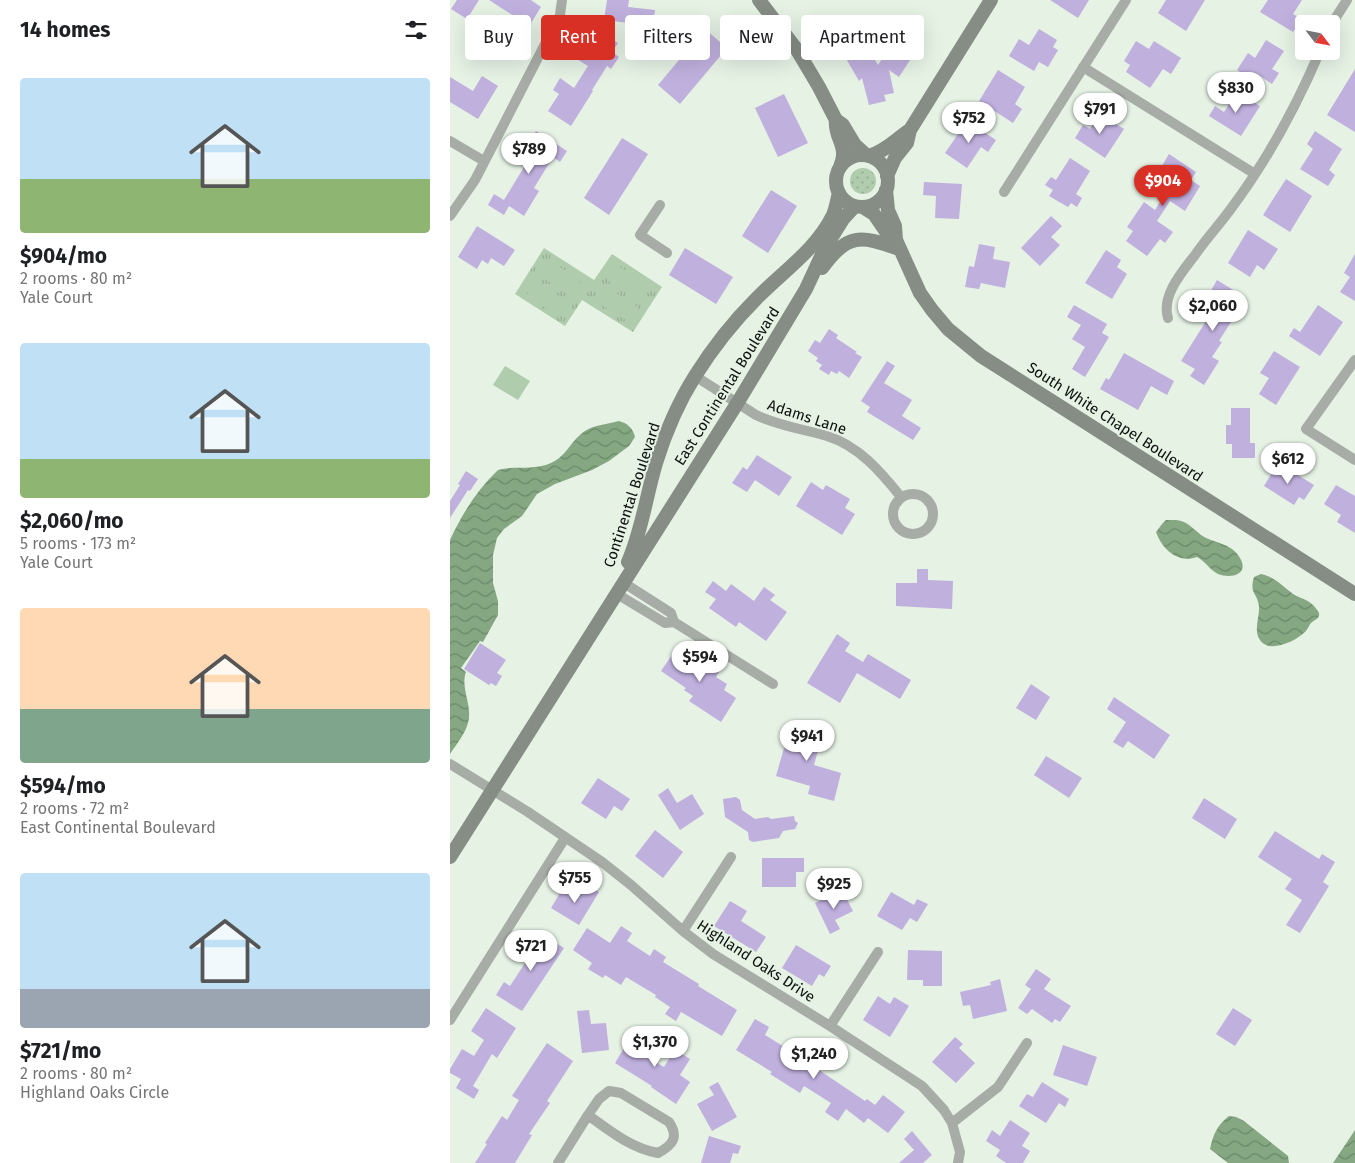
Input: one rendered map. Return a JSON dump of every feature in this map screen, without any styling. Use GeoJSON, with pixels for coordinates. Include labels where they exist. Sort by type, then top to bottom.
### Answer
{"type":"FeatureCollection","features":[{"type":"Feature","properties":{"kind":"main road"},"geometry":{"type":"LineString","coordinates":[[759,0],[797,50],[836,120],[843,125],[854,145],[867,156],[881,164],[888,176]]}},
{"type":"Feature","properties":{"kind":"main road"},"geometry":{"type":"LineString","coordinates":[[836,120],[834,130],[842,146],[844,156],[836,180],[839,193],[843,199],[859,207],[877,202],[886,190],[888,176],[895,158],[907,143],[910,130],[991,0]]}},
{"type":"Feature","properties":{"kind":"main road"},"geometry":{"type":"LineString","coordinates":[[840,167],[851,158],[883,152],[899,137],[910,130]]}},
{"type":"Feature","properties":{"kind":"main road","name":"South White Chapel Boulevard"},"geometry":{"type":"LineString","coordinates":[[886,190],[888,210],[895,226],[898,244],[920,293],[948,329],[981,356],[1355,594]]}},
{"type":"Feature","properties":{"kind":"main road","name":"Continental Boulevard"},"geometry":{"type":"LineString","coordinates":[[620,588],[641,526],[659,456],[677,409],[695,376],[719,341],[737,320],[817,240],[833,214],[839,193]]}},
{"type":"Feature","properties":{"kind":"main road","name":"South White Chapel Boulevard"},"geometry":{"type":"LineString","coordinates":[[859,207],[874,214],[887,233],[898,244]]}},
{"type":"Feature","properties":{"kind":"main road","name":"East Continental Boulevard"},"geometry":{"type":"LineString","coordinates":[[450,857],[659,524],[738,402],[806,288],[825,248],[843,219],[859,207]]}},
{"type":"Feature","properties":{"kind":"main road"},"geometry":{"type":"LineString","coordinates":[[806,288],[833,254],[851,240],[866,239],[898,244]]}},
{"type":"Feature","properties":{"kind":"street"},"geometry":{"type":"LineString","coordinates":[[450,216],[475,180],[560,15],[562,0]]}},
{"type":"Feature","properties":{"kind":"street"},"geometry":{"type":"LineString","coordinates":[[1004,192],[1126,0]]}},
{"type":"Feature","properties":{"kind":"street"},"geometry":{"type":"LineString","coordinates":[[1337,15],[1347,0]]}},
{"type":"Feature","properties":{"kind":"street"},"geometry":{"type":"LineString","coordinates":[[1168,318],[1165,309],[1167,301],[1179,277],[1205,241],[1231,210],[1255,174],[1290,116],[1316,60]]}},
{"type":"Feature","properties":{"kind":"street"},"geometry":{"type":"LineString","coordinates":[[1083,67],[1255,174]]}},
{"type":"Feature","properties":{"kind":"street"},"geometry":{"type":"LineString","coordinates":[[450,141],[484,161]]}},
{"type":"Feature","properties":{"kind":"street"},"geometry":{"type":"LineString","coordinates":[[660,204],[640,236],[667,253]]}},
{"type":"Feature","properties":{"kind":"street"},"geometry":{"type":"LineString","coordinates":[[1355,360],[1306,429],[1355,460]]}},
{"type":"Feature","properties":{"kind":"street","name":"Adams Lane"},"geometry":{"type":"LineString","coordinates":[[695,376],[738,402],[756,416],[789,428],[828,437],[856,450],[880,472],[901,497]]}},
{"type":"Feature","properties":{"kind":"street"},"geometry":{"type":"LineString","coordinates":[[916,494],[928,500],[933,508],[933,515],[932,522],[925,530],[911,534],[904,532],[895,523],[894,509],[901,497],[916,494]]}},
{"type":"Feature","properties":{"kind":"street"},"geometry":{"type":"LineString","coordinates":[[620,588],[665,623],[674,622],[773,684]]}},
{"type":"Feature","properties":{"kind":"street","name":"Highland Oaks Drive"},"geometry":{"type":"LineString","coordinates":[[451,764],[602,862],[713,954],[830,1026],[922,1086],[944,1110],[952,1123]]}},
{"type":"Feature","properties":{"kind":"street"},"geometry":{"type":"LineString","coordinates":[[450,1020],[565,838]]}},
{"type":"Feature","properties":{"kind":"street"},"geometry":{"type":"LineString","coordinates":[[683,931],[731,857]]}},
{"type":"Feature","properties":{"kind":"street"},"geometry":{"type":"LineString","coordinates":[[830,1026],[878,952]]}},
{"type":"Feature","properties":{"kind":"street"},"geometry":{"type":"LineString","coordinates":[[958,1163],[960,1152],[952,1123],[998,1087],[1027,1043]]}},
{"type":"Feature","properties":{"kind":"street"},"geometry":{"type":"LineString","coordinates":[[558,1163],[588,1115],[599,1099],[609,1091],[621,1093],[669,1122],[674,1129],[674,1140],[668,1148],[658,1153],[646,1150],[617,1136],[588,1115]]}},
{"type":"Feature","properties":{"kind":"green space"},"geometry":{"type":"Polygon","coordinates":[[[863,168],[872,172],[876,181],[872,190],[863,194],[854,190],[850,181],[854,172],[863,168]]]}},
{"type":"Feature","properties":{"kind":"green space"},"geometry":{"type":"Polygon","coordinates":[[[544,248],[594,280],[612,254],[662,287],[633,332],[582,300],[565,326],[515,294],[544,248]]]}},
{"type":"Feature","properties":{"kind":"green space"},"geometry":{"type":"Polygon","coordinates":[[[548,260],[581,280],[572,295],[538,275],[548,260]]]}},
{"type":"Feature","properties":{"kind":"green space"},"geometry":{"type":"Polygon","coordinates":[[[618,266],[651,286],[642,301],[608,281],[618,266]]]}},
{"type":"Feature","properties":{"kind":"green space"},"geometry":{"type":"Polygon","coordinates":[[[536,281],[569,302],[560,317],[526,296],[536,281]]]}},
{"type":"Feature","properties":{"kind":"green space"},"geometry":{"type":"Polygon","coordinates":[[[605,286],[638,307],[629,322],[595,301],[605,286]]]}},
{"type":"Feature","properties":{"kind":"green space"},"geometry":{"type":"Polygon","coordinates":[[[505,366],[530,381],[518,400],[493,385],[505,366]]]}},
{"type":"Feature","properties":{"kind":"water"},"geometry":{"type":"Polygon","coordinates":[[[619,421],[625,423],[633,431],[635,437],[629,446],[609,461],[592,470],[555,484],[537,494],[522,516],[504,529],[497,538],[493,555],[493,583],[498,601],[498,615],[483,642],[480,641],[461,668],[466,672],[464,684],[469,717],[465,731],[450,754],[450,540],[455,530],[477,494],[498,470],[538,467],[551,463],[561,456],[585,431],[619,421]]]}},
{"type":"Feature","properties":{"kind":"water"},"geometry":{"type":"Polygon","coordinates":[[[1166,520],[1176,520],[1188,524],[1206,538],[1232,549],[1240,558],[1242,564],[1241,572],[1233,576],[1218,574],[1197,557],[1190,559],[1177,557],[1172,554],[1162,544],[1156,532],[1166,520]]]}},
{"type":"Feature","properties":{"kind":"water"},"geometry":{"type":"Polygon","coordinates":[[[1261,574],[1266,575],[1293,594],[1309,602],[1319,613],[1319,617],[1311,623],[1305,632],[1282,645],[1270,646],[1264,644],[1258,636],[1259,606],[1252,587],[1254,577],[1261,574]]]}},
{"type":"Feature","properties":{"kind":"water"},"geometry":{"type":"Polygon","coordinates":[[[1229,1116],[1244,1121],[1288,1156],[1289,1163],[1228,1163],[1210,1149],[1216,1131],[1229,1116]]]}},
{"type":"Feature","properties":{"kind":"water"},"geometry":{"type":"Polygon","coordinates":[[[1355,1130],[1355,1163],[1333,1163],[1355,1130]]]}},
{"type":"Feature","properties":{"kind":"building"},"geometry":{"type":"Polygon","coordinates":[[[457,0],[479,0],[470,15],[465,15],[465,18],[451,9],[457,0]]]}},
{"type":"Feature","properties":{"kind":"building"},"geometry":{"type":"Polygon","coordinates":[[[489,0],[531,0],[541,7],[531,23],[531,15],[512,15],[489,0]]]}},
{"type":"Feature","properties":{"kind":"building"},"geometry":{"type":"Polygon","coordinates":[[[607,0],[629,0],[628,7],[655,10],[654,15],[625,15],[625,23],[615,21],[615,15],[605,15],[607,0]]]}},
{"type":"Feature","properties":{"kind":"building"},"geometry":{"type":"Polygon","coordinates":[[[1050,0],[1089,0],[1078,18],[1050,0]]]}},
{"type":"Feature","properties":{"kind":"building"},"geometry":{"type":"Polygon","coordinates":[[[1166,0],[1205,0],[1186,31],[1158,13],[1166,0]]]}},
{"type":"Feature","properties":{"kind":"building"},"geometry":{"type":"Polygon","coordinates":[[[1268,0],[1302,0],[1293,14],[1295,15],[1295,29],[1293,32],[1260,12],[1268,0]]]}},
{"type":"Feature","properties":{"kind":"building"},"geometry":{"type":"Polygon","coordinates":[[[1039,29],[1057,40],[1053,47],[1058,50],[1048,67],[1039,62],[1034,71],[1009,56],[1019,39],[1029,45],[1039,29]]]}},
{"type":"Feature","properties":{"kind":"building"},"geometry":{"type":"Polygon","coordinates":[[[710,33],[720,42],[720,56],[680,104],[658,85],[679,60],[710,60],[710,33]]]}},
{"type":"Feature","properties":{"kind":"building"},"geometry":{"type":"Polygon","coordinates":[[[1266,40],[1284,51],[1272,69],[1279,73],[1272,84],[1257,74],[1252,80],[1237,70],[1248,53],[1255,58],[1266,40]]]}},
{"type":"Feature","properties":{"kind":"building"},"geometry":{"type":"Polygon","coordinates":[[[1136,41],[1149,49],[1154,41],[1181,58],[1171,74],[1163,69],[1150,88],[1126,72],[1130,65],[1124,61],[1136,41]]]}},
{"type":"Feature","properties":{"kind":"building"},"geometry":{"type":"Polygon","coordinates":[[[615,54],[619,57],[611,69],[607,66],[571,126],[548,111],[559,94],[553,90],[560,78],[574,88],[588,66],[578,60],[615,60],[615,54]]]}},
{"type":"Feature","properties":{"kind":"building"},"geometry":{"type":"Polygon","coordinates":[[[847,60],[875,60],[878,65],[881,60],[910,60],[899,77],[889,70],[894,93],[884,95],[886,101],[869,105],[862,78],[859,81],[847,60]]]}},
{"type":"Feature","properties":{"kind":"building"},"geometry":{"type":"Polygon","coordinates":[[[1355,69],[1355,132],[1327,115],[1355,69]]]}},
{"type":"Feature","properties":{"kind":"building"},"geometry":{"type":"Polygon","coordinates":[[[998,70],[1025,87],[1015,104],[1022,109],[1013,123],[979,101],[998,70]]]}},
{"type":"Feature","properties":{"kind":"building"},"geometry":{"type":"Polygon","coordinates":[[[482,76],[498,86],[478,119],[450,102],[450,77],[473,91],[482,76]]]}},
{"type":"Feature","properties":{"kind":"building"},"geometry":{"type":"Polygon","coordinates":[[[1237,92],[1260,106],[1241,136],[1209,116],[1215,106],[1224,112],[1237,92]]]}},
{"type":"Feature","properties":{"kind":"building"},"geometry":{"type":"Polygon","coordinates":[[[784,94],[808,143],[778,157],[755,108],[784,94]]]}},
{"type":"Feature","properties":{"kind":"building"},"geometry":{"type":"Polygon","coordinates":[[[1099,113],[1124,129],[1105,158],[1075,138],[1083,125],[1090,129],[1099,113]]]}},
{"type":"Feature","properties":{"kind":"building"},"geometry":{"type":"Polygon","coordinates":[[[967,121],[996,140],[988,152],[981,147],[967,168],[945,153],[967,121]]]}},
{"type":"Feature","properties":{"kind":"building"},"geometry":{"type":"Polygon","coordinates":[[[536,131],[567,151],[560,162],[553,157],[534,188],[539,191],[524,216],[509,206],[504,215],[488,205],[494,194],[504,200],[524,167],[517,162],[536,131]]]}},
{"type":"Feature","properties":{"kind":"building"},"geometry":{"type":"Polygon","coordinates":[[[1315,131],[1342,149],[1329,170],[1335,175],[1328,186],[1300,169],[1313,149],[1307,144],[1315,131]]]}},
{"type":"Feature","properties":{"kind":"building"},"geometry":{"type":"Polygon","coordinates":[[[622,138],[648,154],[609,215],[584,198],[622,138]]]}},
{"type":"Feature","properties":{"kind":"building"},"geometry":{"type":"Polygon","coordinates":[[[1169,154],[1196,172],[1191,180],[1200,186],[1185,211],[1170,201],[1157,221],[1173,232],[1165,243],[1160,239],[1147,256],[1126,241],[1133,231],[1127,227],[1144,202],[1155,210],[1171,184],[1164,180],[1168,174],[1160,169],[1169,154]]]}},
{"type":"Feature","properties":{"kind":"building"},"geometry":{"type":"Polygon","coordinates":[[[1070,158],[1090,171],[1076,194],[1082,198],[1077,207],[1071,203],[1068,207],[1049,196],[1053,190],[1045,185],[1051,177],[1056,180],[1070,158]]]}},
{"type":"Feature","properties":{"kind":"building"},"geometry":{"type":"Polygon","coordinates":[[[1286,179],[1312,196],[1290,232],[1263,215],[1286,179]]]}},
{"type":"Feature","properties":{"kind":"building"},"geometry":{"type":"Polygon","coordinates":[[[924,182],[962,184],[959,219],[935,218],[936,196],[923,195],[924,182]]]}},
{"type":"Feature","properties":{"kind":"building"},"geometry":{"type":"Polygon","coordinates":[[[771,190],[797,206],[768,253],[742,236],[771,190]]]}},
{"type":"Feature","properties":{"kind":"building"},"geometry":{"type":"Polygon","coordinates":[[[1051,216],[1062,226],[1051,237],[1060,245],[1040,266],[1021,248],[1051,216]]]}},
{"type":"Feature","properties":{"kind":"building"},"geometry":{"type":"Polygon","coordinates":[[[477,226],[515,250],[504,266],[491,258],[488,264],[482,260],[477,269],[458,257],[477,226]]]}},
{"type":"Feature","properties":{"kind":"building"},"geometry":{"type":"Polygon","coordinates":[[[1248,230],[1278,249],[1264,270],[1257,265],[1250,277],[1228,263],[1248,230]]]}},
{"type":"Feature","properties":{"kind":"building"},"geometry":{"type":"Polygon","coordinates":[[[979,244],[995,247],[993,259],[1010,262],[1005,288],[981,283],[979,289],[965,287],[969,266],[974,267],[979,244]]]}},
{"type":"Feature","properties":{"kind":"building"},"geometry":{"type":"Polygon","coordinates":[[[685,248],[733,277],[716,304],[669,275],[685,248]]]}},
{"type":"Feature","properties":{"kind":"building"},"geometry":{"type":"Polygon","coordinates":[[[1106,250],[1121,260],[1117,267],[1127,274],[1112,299],[1085,283],[1106,250]]]}},
{"type":"Feature","properties":{"kind":"building"},"geometry":{"type":"Polygon","coordinates":[[[1355,254],[1355,301],[1340,292],[1350,277],[1344,273],[1355,254]]]}},
{"type":"Feature","properties":{"kind":"building"},"geometry":{"type":"Polygon","coordinates":[[[1217,280],[1246,298],[1219,341],[1222,342],[1212,357],[1219,361],[1204,385],[1190,376],[1195,369],[1181,361],[1208,318],[1205,316],[1216,298],[1209,294],[1217,280]]]}},
{"type":"Feature","properties":{"kind":"building"},"geometry":{"type":"Polygon","coordinates":[[[1074,305],[1107,324],[1102,333],[1109,337],[1085,377],[1072,369],[1085,347],[1072,339],[1081,325],[1067,317],[1074,305]]]}},
{"type":"Feature","properties":{"kind":"building"},"geometry":{"type":"Polygon","coordinates":[[[1318,305],[1343,322],[1320,356],[1289,336],[1294,328],[1300,332],[1318,305]]]}},
{"type":"Feature","properties":{"kind":"building"},"geometry":{"type":"Polygon","coordinates":[[[829,329],[838,335],[836,338],[862,357],[849,378],[839,371],[837,374],[831,371],[829,375],[819,369],[822,365],[816,361],[818,358],[808,351],[815,340],[820,343],[829,329]]]}},
{"type":"Feature","properties":{"kind":"building"},"geometry":{"type":"Polygon","coordinates":[[[1274,351],[1300,367],[1276,405],[1259,394],[1269,378],[1260,373],[1274,351]]]}},
{"type":"Feature","properties":{"kind":"building"},"geometry":{"type":"Polygon","coordinates":[[[1124,353],[1174,381],[1167,395],[1151,386],[1138,410],[1100,389],[1106,378],[1109,380],[1124,353]]]}},
{"type":"Feature","properties":{"kind":"building"},"geometry":{"type":"Polygon","coordinates":[[[887,361],[895,366],[884,383],[912,400],[902,416],[921,428],[913,440],[867,412],[870,407],[861,401],[887,361]]]}},
{"type":"Feature","properties":{"kind":"building"},"geometry":{"type":"Polygon","coordinates":[[[1231,408],[1250,408],[1250,443],[1255,443],[1255,458],[1232,458],[1232,444],[1226,444],[1226,425],[1231,425],[1231,408]]]}},
{"type":"Feature","properties":{"kind":"building"},"geometry":{"type":"Polygon","coordinates":[[[757,455],[792,477],[779,496],[755,480],[747,492],[732,483],[743,467],[747,470],[757,455]]]}},
{"type":"Feature","properties":{"kind":"building"},"geometry":{"type":"Polygon","coordinates":[[[1278,463],[1314,485],[1304,500],[1299,497],[1294,505],[1264,486],[1278,463]]]}},
{"type":"Feature","properties":{"kind":"building"},"geometry":{"type":"Polygon","coordinates":[[[466,471],[478,479],[470,491],[468,490],[450,518],[450,501],[466,471]]]}},
{"type":"Feature","properties":{"kind":"building"},"geometry":{"type":"Polygon","coordinates":[[[811,482],[823,490],[826,485],[850,499],[845,508],[855,514],[842,535],[796,506],[811,482]]]}},
{"type":"Feature","properties":{"kind":"building"},"geometry":{"type":"Polygon","coordinates":[[[1336,485],[1355,496],[1355,533],[1337,522],[1341,515],[1324,504],[1336,485]]]}},
{"type":"Feature","properties":{"kind":"building"},"geometry":{"type":"Polygon","coordinates":[[[917,569],[928,569],[928,580],[953,581],[952,609],[896,606],[896,583],[917,583],[917,569]]]}},
{"type":"Feature","properties":{"kind":"building"},"geometry":{"type":"Polygon","coordinates":[[[713,581],[726,591],[731,584],[754,601],[764,587],[775,595],[770,600],[787,612],[766,641],[739,622],[736,627],[709,608],[716,599],[705,592],[713,581]]]}},
{"type":"Feature","properties":{"kind":"building"},"geometry":{"type":"Polygon","coordinates":[[[837,634],[850,643],[845,651],[863,662],[868,654],[911,680],[900,699],[857,673],[840,703],[807,683],[837,634]]]}},
{"type":"Feature","properties":{"kind":"building"},"geometry":{"type":"Polygon","coordinates":[[[480,643],[506,660],[497,673],[502,676],[496,686],[491,683],[489,685],[464,669],[480,643]]]}},
{"type":"Feature","properties":{"kind":"building"},"geometry":{"type":"Polygon","coordinates":[[[678,646],[719,672],[716,677],[727,684],[724,690],[736,698],[721,722],[689,701],[693,696],[684,690],[686,688],[661,671],[678,646]]]}},
{"type":"Feature","properties":{"kind":"building"},"geometry":{"type":"Polygon","coordinates":[[[1031,684],[1050,697],[1036,720],[1016,708],[1031,684]]]}},
{"type":"Feature","properties":{"kind":"building"},"geometry":{"type":"Polygon","coordinates":[[[1114,697],[1170,735],[1154,759],[1128,741],[1123,748],[1113,742],[1126,722],[1107,709],[1114,697]]]}},
{"type":"Feature","properties":{"kind":"building"},"geometry":{"type":"Polygon","coordinates":[[[792,720],[824,729],[814,765],[841,773],[834,801],[808,794],[810,786],[776,776],[792,720]]]}},
{"type":"Feature","properties":{"kind":"building"},"geometry":{"type":"Polygon","coordinates":[[[1046,756],[1082,778],[1069,798],[1034,775],[1046,756]]]}},
{"type":"Feature","properties":{"kind":"building"},"geometry":{"type":"Polygon","coordinates":[[[598,778],[630,799],[622,811],[614,806],[606,819],[581,803],[598,778]]]}},
{"type":"Feature","properties":{"kind":"building"},"geometry":{"type":"Polygon","coordinates":[[[668,788],[677,803],[692,794],[704,814],[680,830],[658,795],[668,788]]]}},
{"type":"Feature","properties":{"kind":"building"},"geometry":{"type":"Polygon","coordinates":[[[736,797],[740,800],[742,810],[755,819],[794,816],[795,821],[798,823],[795,829],[783,831],[779,838],[753,842],[749,840],[748,832],[725,817],[723,799],[736,797]]]}},
{"type":"Feature","properties":{"kind":"building"},"geometry":{"type":"Polygon","coordinates":[[[1204,798],[1237,819],[1225,839],[1192,818],[1204,798]]]}},
{"type":"Feature","properties":{"kind":"building"},"geometry":{"type":"Polygon","coordinates":[[[655,830],[683,852],[663,878],[635,856],[655,830]]]}},
{"type":"Feature","properties":{"kind":"building"},"geometry":{"type":"Polygon","coordinates":[[[1275,831],[1319,859],[1322,854],[1335,862],[1323,882],[1329,886],[1300,933],[1286,925],[1302,900],[1285,889],[1292,879],[1258,857],[1275,831]]]}},
{"type":"Feature","properties":{"kind":"building"},"geometry":{"type":"Polygon","coordinates":[[[762,858],[804,858],[804,872],[796,872],[796,887],[762,887],[762,858]]]}},
{"type":"Feature","properties":{"kind":"building"},"geometry":{"type":"Polygon","coordinates":[[[586,884],[599,892],[579,925],[551,908],[563,888],[578,898],[586,884]]]}},
{"type":"Feature","properties":{"kind":"building"},"geometry":{"type":"Polygon","coordinates":[[[842,890],[853,911],[835,920],[840,929],[830,934],[815,903],[842,890]]]}},
{"type":"Feature","properties":{"kind":"building"},"geometry":{"type":"Polygon","coordinates":[[[891,892],[914,905],[917,899],[928,904],[917,922],[910,918],[902,930],[877,916],[891,892]]]}},
{"type":"Feature","properties":{"kind":"building"},"geometry":{"type":"Polygon","coordinates":[[[730,901],[747,911],[741,921],[766,937],[756,952],[714,926],[730,901]]]}},
{"type":"Feature","properties":{"kind":"building"},"geometry":{"type":"Polygon","coordinates":[[[621,926],[632,933],[627,941],[650,956],[654,949],[666,957],[663,962],[737,1010],[722,1036],[681,1012],[676,1021],[665,1014],[670,1007],[655,997],[656,995],[626,977],[621,985],[605,975],[603,978],[588,969],[592,963],[573,950],[587,928],[610,943],[621,926]]]}},
{"type":"Feature","properties":{"kind":"building"},"geometry":{"type":"Polygon","coordinates":[[[541,934],[564,948],[522,1011],[496,995],[504,982],[510,986],[527,960],[519,955],[526,943],[533,947],[541,934]]]}},
{"type":"Feature","properties":{"kind":"building"},"geometry":{"type":"Polygon","coordinates":[[[796,945],[831,966],[824,977],[819,974],[812,986],[782,968],[796,945]]]}},
{"type":"Feature","properties":{"kind":"building"},"geometry":{"type":"Polygon","coordinates":[[[908,950],[942,951],[942,986],[923,986],[923,980],[907,980],[908,950]]]}},
{"type":"Feature","properties":{"kind":"building"},"geometry":{"type":"Polygon","coordinates":[[[1036,969],[1051,979],[1044,989],[1071,1006],[1060,1022],[1055,1019],[1052,1023],[1032,1009],[1027,1014],[1018,1008],[1031,989],[1025,985],[1036,969]]]}},
{"type":"Feature","properties":{"kind":"building"},"geometry":{"type":"Polygon","coordinates":[[[1000,979],[1007,1011],[973,1019],[970,1005],[963,1006],[960,992],[991,985],[990,982],[1000,979]]]}},
{"type":"Feature","properties":{"kind":"building"},"geometry":{"type":"Polygon","coordinates":[[[878,996],[890,1004],[894,997],[909,1006],[890,1037],[863,1020],[878,996]]]}},
{"type":"Feature","properties":{"kind":"building"},"geometry":{"type":"Polygon","coordinates":[[[486,1008],[516,1028],[497,1058],[492,1054],[473,1086],[479,1090],[474,1099],[456,1088],[461,1079],[450,1073],[450,1069],[462,1049],[474,1056],[484,1040],[471,1031],[486,1008]]]}},
{"type":"Feature","properties":{"kind":"building"},"geometry":{"type":"Polygon","coordinates":[[[1233,1008],[1252,1020],[1235,1046],[1216,1034],[1233,1008]]]}},
{"type":"Feature","properties":{"kind":"building"},"geometry":{"type":"Polygon","coordinates":[[[589,1010],[591,1024],[606,1023],[609,1050],[582,1053],[577,1011],[589,1010]]]}},
{"type":"Feature","properties":{"kind":"building"},"geometry":{"type":"Polygon","coordinates":[[[755,1019],[769,1027],[765,1035],[817,1066],[816,1068],[865,1101],[867,1099],[875,1105],[883,1095],[905,1112],[888,1133],[868,1118],[864,1123],[846,1109],[838,1121],[825,1112],[831,1103],[804,1086],[800,1093],[770,1074],[772,1072],[736,1050],[755,1019]]]}},
{"type":"Feature","properties":{"kind":"building"},"geometry":{"type":"Polygon","coordinates":[[[636,1028],[648,1035],[638,1052],[664,1067],[675,1049],[690,1059],[680,1075],[690,1082],[676,1104],[652,1086],[615,1063],[636,1028]]]}},
{"type":"Feature","properties":{"kind":"building"},"geometry":{"type":"Polygon","coordinates":[[[955,1037],[963,1044],[959,1048],[975,1063],[956,1083],[932,1062],[955,1037]]]}},
{"type":"Feature","properties":{"kind":"building"},"geometry":{"type":"Polygon","coordinates":[[[547,1043],[573,1061],[547,1101],[550,1103],[529,1134],[532,1135],[515,1163],[475,1163],[502,1116],[507,1120],[519,1100],[512,1096],[547,1043]]]}},
{"type":"Feature","properties":{"kind":"building"},"geometry":{"type":"Polygon","coordinates":[[[1063,1045],[1097,1057],[1087,1086],[1053,1075],[1063,1045]]]}},
{"type":"Feature","properties":{"kind":"building"},"geometry":{"type":"Polygon","coordinates":[[[718,1082],[737,1117],[712,1131],[697,1104],[714,1095],[709,1087],[718,1082]]]}},
{"type":"Feature","properties":{"kind":"building"},"geometry":{"type":"Polygon","coordinates":[[[1042,1082],[1069,1099],[1065,1107],[1059,1103],[1046,1123],[1019,1106],[1027,1094],[1033,1097],[1042,1082]]]}},
{"type":"Feature","properties":{"kind":"building"},"geometry":{"type":"Polygon","coordinates":[[[1010,1120],[1030,1133],[1022,1146],[1030,1151],[1023,1163],[1006,1163],[996,1156],[1000,1150],[986,1141],[992,1130],[1000,1136],[1010,1120]]]}},
{"type":"Feature","properties":{"kind":"building"},"geometry":{"type":"Polygon","coordinates":[[[912,1131],[932,1155],[923,1163],[899,1163],[914,1150],[904,1139],[912,1131]]]}},
{"type":"Feature","properties":{"kind":"building"},"geometry":{"type":"Polygon","coordinates":[[[709,1136],[741,1146],[738,1154],[733,1153],[730,1163],[701,1163],[709,1136]]]}}]}
